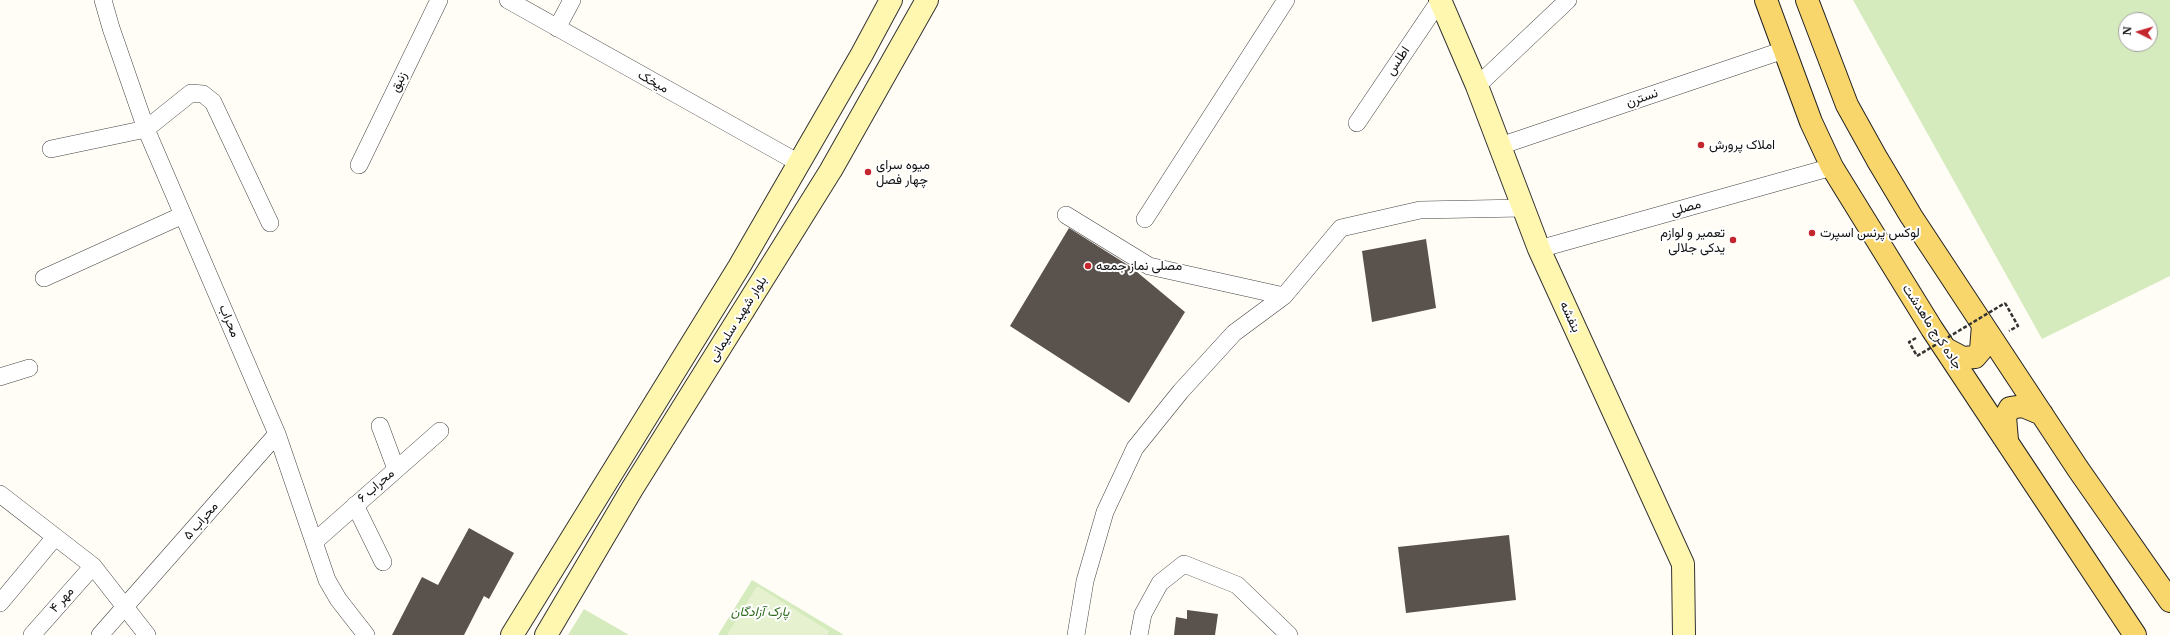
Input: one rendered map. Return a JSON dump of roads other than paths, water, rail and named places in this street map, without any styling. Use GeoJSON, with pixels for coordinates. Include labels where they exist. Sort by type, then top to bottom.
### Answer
{"type":"FeatureCollection","features":[{"type":"Feature","properties":{"kind":"main road","name":"بلوار شهید سلیمانی"},"geometry":{"type":"LineString","coordinates":[[512,635],[739,267],[891,0]]}},
{"type":"Feature","properties":{"kind":"main road","name":"بلوار شهید سلیمانی"},"geometry":{"type":"LineString","coordinates":[[546,635],[636,482],[831,170],[927,0]]}},
{"type":"Feature","properties":{"kind":"main road","name":"بنفشه"},"geometry":{"type":"LineString","coordinates":[[1440,0],[1477,86],[1539,249],[1683,564],[1684,635]]}},
{"type":"Feature","properties":{"kind":"main road","name":"جاده کرج ماهدشت"},"geometry":{"type":"LineString","coordinates":[[1766,0],[1811,122],[1832,167],[1946,349],[2135,635]]}},
{"type":"Feature","properties":{"kind":"main road"},"geometry":{"type":"LineString","coordinates":[[1807,0],[1847,105],[1908,210],[2089,486],[2170,601]]}},
{"type":"Feature","properties":{"kind":"main road"},"geometry":{"type":"LineString","coordinates":[[1946,349],[1963,358],[1975,357],[1981,350],[1983,325]]}},
{"type":"Feature","properties":{"kind":"main road"},"geometry":{"type":"LineString","coordinates":[[2006,440],[2005,417],[2010,408],[2023,406],[2042,414]]}},
{"type":"Feature","properties":{"kind":"street","name":"محراب"},"geometry":{"type":"LineString","coordinates":[[104,0],[111,28],[146,129],[277,434],[327,580],[338,599],[366,635]]}},
{"type":"Feature","properties":{"kind":"street","name":"زنبق"},"geometry":{"type":"LineString","coordinates":[[359,165],[440,0]]}},
{"type":"Feature","properties":{"kind":"street","name":"میخک"},"geometry":{"type":"LineString","coordinates":[[508,0],[799,163]]}},
{"type":"Feature","properties":{"kind":"street"},"geometry":{"type":"LineString","coordinates":[[557,28],[572,0]]}},
{"type":"Feature","properties":{"kind":"street"},"geometry":{"type":"LineString","coordinates":[[1145,219],[1286,0]]}},
{"type":"Feature","properties":{"kind":"street","name":"اطلس"},"geometry":{"type":"LineString","coordinates":[[1357,123],[1440,0]]}},
{"type":"Feature","properties":{"kind":"street"},"geometry":{"type":"LineString","coordinates":[[1477,86],[1568,0]]}},
{"type":"Feature","properties":{"kind":"street","name":"نسترن"},"geometry":{"type":"LineString","coordinates":[[1500,146],[1784,50]]}},
{"type":"Feature","properties":{"kind":"street"},"geometry":{"type":"LineString","coordinates":[[51,149],[146,129],[191,94],[203,94],[214,102],[270,224]]}},
{"type":"Feature","properties":{"kind":"street","name":"مصلی"},"geometry":{"type":"LineString","coordinates":[[1539,249],[1832,167]]}},
{"type":"Feature","properties":{"kind":"street"},"geometry":{"type":"LineString","coordinates":[[1076,635],[1086,581],[1105,512],[1135,448],[1182,391],[1234,333],[1284,296],[1341,228],[1420,210],[1523,208]]}},
{"type":"Feature","properties":{"kind":"street"},"geometry":{"type":"LineString","coordinates":[[44,278],[183,215]]}},
{"type":"Feature","properties":{"kind":"street"},"geometry":{"type":"LineString","coordinates":[[1066,215],[1149,266],[1284,296]]}},
{"type":"Feature","properties":{"kind":"street"},"geometry":{"type":"LineString","coordinates":[[0,377],[29,368]]}},
{"type":"Feature","properties":{"kind":"street"},"geometry":{"type":"LineString","coordinates":[[380,426],[396,469]]}},
{"type":"Feature","properties":{"kind":"street","name":"محراب ۶"},"geometry":{"type":"LineString","coordinates":[[314,542],[440,430]]}},
{"type":"Feature","properties":{"kind":"street","name":"محراب ۵"},"geometry":{"type":"LineString","coordinates":[[100,635],[126,608],[277,434]]}},
{"type":"Feature","properties":{"kind":"street"},"geometry":{"type":"LineString","coordinates":[[1,495],[93,566],[147,635]]}},
{"type":"Feature","properties":{"kind":"street"},"geometry":{"type":"LineString","coordinates":[[355,505],[383,562]]}},
{"type":"Feature","properties":{"kind":"street"},"geometry":{"type":"LineString","coordinates":[[0,604],[55,537]]}},
{"type":"Feature","properties":{"kind":"street"},"geometry":{"type":"LineString","coordinates":[[1139,635],[1143,614],[1160,583],[1184,564],[1237,585],[1289,635]]}},
{"type":"Feature","properties":{"kind":"street","name":"مهر ۴"},"geometry":{"type":"LineString","coordinates":[[32,635],[93,566]]}},
{"type":"Feature","properties":{"kind":"place","name":"املاک پرورش"},"geometry":{"type":"Point","coordinates":[1701,145]}},
{"type":"Feature","properties":{"kind":"place","name":"میوه سرای چهار فصل"},"geometry":{"type":"Point","coordinates":[868,172]}},
{"type":"Feature","properties":{"kind":"place","name":"لوکس پرنس اسپرت"},"geometry":{"type":"Point","coordinates":[1812,233]}},
{"type":"Feature","properties":{"kind":"place","name":"تعمیر و لوازم یدکی جلالی"},"geometry":{"type":"Point","coordinates":[1733,240]}},
{"type":"Feature","properties":{"kind":"place","name":"مصلی نماز جمعه"},"geometry":{"type":"Point","coordinates":[1088,266]}},
{"type":"Feature","properties":{"kind":"park label","name":"پارک آزادگان"},"geometry":{"type":"Point","coordinates":[760,612]}}]}
